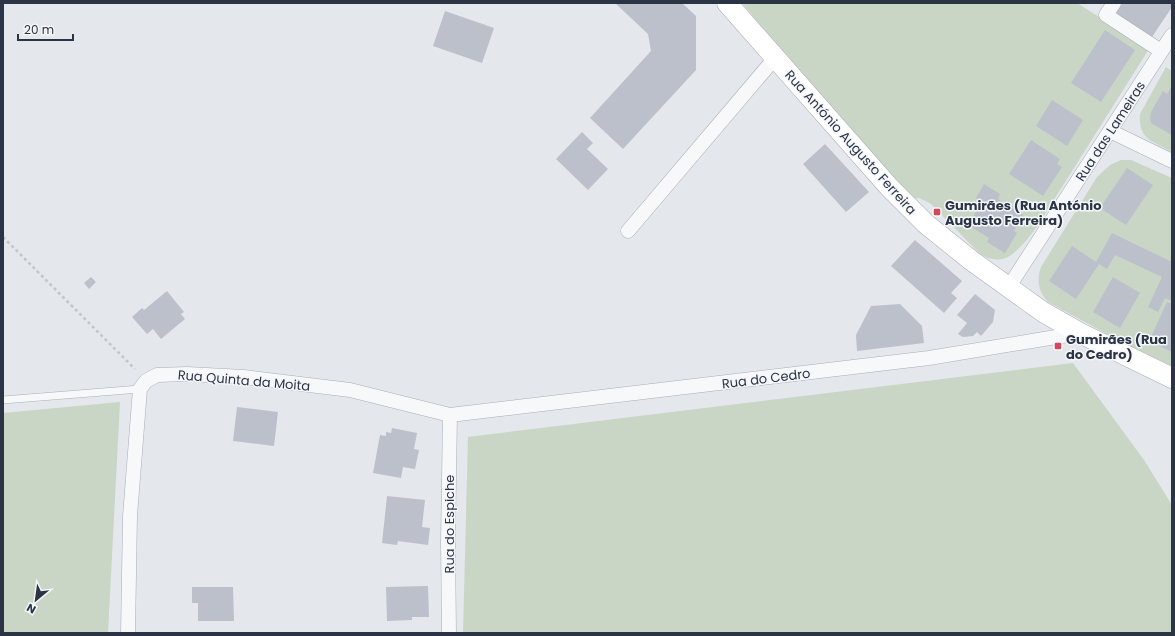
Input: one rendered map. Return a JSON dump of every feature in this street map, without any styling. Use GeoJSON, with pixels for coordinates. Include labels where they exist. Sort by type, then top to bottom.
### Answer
{"type":"FeatureCollection","features":[{"type":"Feature","properties":{"kind":"street","name":"Rua António Augusto Ferreira"},"geometry":{"type":"LineString","coordinates":[[727,3],[888,187],[913,212],[943,238],[1008,288],[1043,312],[1080,333],[1172,378]]}},
{"type":"Feature","properties":{"kind":"street"},"geometry":{"type":"LineString","coordinates":[[1114,3],[1106,15],[1162,51]]}},
{"type":"Feature","properties":{"kind":"street","name":"Rua das Lameiras"},"geometry":{"type":"LineString","coordinates":[[1008,288],[1172,35]]}},
{"type":"Feature","properties":{"kind":"street"},"geometry":{"type":"LineString","coordinates":[[628,231],[775,58]]}},
{"type":"Feature","properties":{"kind":"street"},"geometry":{"type":"LineString","coordinates":[[1110,131],[1172,161]]}},
{"type":"Feature","properties":{"kind":"street","name":"Rua do Cedro"},"geometry":{"type":"LineString","coordinates":[[450,415],[929,358],[1022,344],[1080,333]]}},
{"type":"Feature","properties":{"kind":"street","name":"Rua Quinta da Moita"},"geometry":{"type":"LineString","coordinates":[[143,385],[157,375],[187,374],[244,378],[350,390],[450,415]]}},
{"type":"Feature","properties":{"kind":"street"},"geometry":{"type":"LineString","coordinates":[[128,633],[130,516],[143,385]]}},
{"type":"Feature","properties":{"kind":"street","name":"Rua do Espiche"},"geometry":{"type":"LineString","coordinates":[[449,633],[448,542],[450,415]]}},
{"type":"Feature","properties":{"kind":"lane"},"geometry":{"type":"LineString","coordinates":[[3,400],[143,385]]}},
{"type":"Feature","properties":{"kind":"path"},"geometry":{"type":"LineString","coordinates":[[3,236],[143,385]]}},
{"type":"Feature","properties":{"kind":"green space"},"geometry":{"type":"Polygon","coordinates":[[[742,3],[1077,3],[1149,49],[1045,214],[1026,241],[1011,255],[1004,259],[987,258],[980,254],[931,204],[919,198],[912,199],[828,108],[742,3]]]}},
{"type":"Feature","properties":{"kind":"green space"},"geometry":{"type":"Polygon","coordinates":[[[1166,67],[1172,71],[1172,152],[1148,138],[1141,129],[1140,122],[1140,114],[1166,67]]]}},
{"type":"Feature","properties":{"kind":"green space"},"geometry":{"type":"Polygon","coordinates":[[[1121,160],[1131,160],[1172,178],[1172,366],[1127,345],[1048,302],[1042,295],[1039,286],[1039,272],[1041,267],[1097,177],[1110,165],[1121,160]]]}},
{"type":"Feature","properties":{"kind":"green space"},"geometry":{"type":"Polygon","coordinates":[[[1073,363],[1144,460],[1172,505],[1172,633],[463,633],[468,437],[1073,363]]]}},
{"type":"Feature","properties":{"kind":"green space"},"geometry":{"type":"Polygon","coordinates":[[[120,402],[108,633],[3,633],[3,413],[120,402]]]}},
{"type":"Feature","properties":{"kind":"building"},"geometry":{"type":"Polygon","coordinates":[[[615,3],[682,3],[696,16],[696,70],[623,149],[590,118],[651,51],[648,34],[615,3]]]}},
{"type":"Feature","properties":{"kind":"building"},"geometry":{"type":"Polygon","coordinates":[[[1122,3],[1172,3],[1172,7],[1152,37],[1115,13],[1122,3]]]}},
{"type":"Feature","properties":{"kind":"building"},"geometry":{"type":"Polygon","coordinates":[[[445,11],[494,28],[482,63],[433,46],[445,11]]]}},
{"type":"Feature","properties":{"kind":"building"},"geometry":{"type":"Polygon","coordinates":[[[1105,30],[1135,50],[1101,102],[1071,83],[1105,30]]]}},
{"type":"Feature","properties":{"kind":"building"},"geometry":{"type":"Polygon","coordinates":[[[1172,86],[1172,135],[1151,123],[1150,118],[1151,112],[1163,91],[1167,94],[1172,86]]]}},
{"type":"Feature","properties":{"kind":"building"},"geometry":{"type":"Polygon","coordinates":[[[1052,100],[1083,120],[1067,146],[1036,126],[1052,100]]]}},
{"type":"Feature","properties":{"kind":"building"},"geometry":{"type":"Polygon","coordinates":[[[582,132],[593,143],[587,149],[608,169],[588,190],[556,159],[582,132]]]}},
{"type":"Feature","properties":{"kind":"building"},"geometry":{"type":"Polygon","coordinates":[[[1031,140],[1060,159],[1057,164],[1062,167],[1043,196],[1009,174],[1031,140]]]}},
{"type":"Feature","properties":{"kind":"building"},"geometry":{"type":"Polygon","coordinates":[[[825,144],[869,192],[846,212],[803,164],[825,144]]]}},
{"type":"Feature","properties":{"kind":"building"},"geometry":{"type":"Polygon","coordinates":[[[1127,168],[1153,185],[1126,225],[1100,208],[1127,168]]]}},
{"type":"Feature","properties":{"kind":"building"},"geometry":{"type":"Polygon","coordinates":[[[984,184],[1000,194],[998,199],[1023,215],[1014,231],[1017,233],[1005,253],[987,242],[989,238],[968,225],[982,202],[976,198],[984,184]]]}},
{"type":"Feature","properties":{"kind":"building"},"geometry":{"type":"Polygon","coordinates":[[[1112,233],[1172,262],[1172,301],[1165,298],[1158,312],[1148,307],[1162,277],[1115,255],[1107,269],[1099,264],[1076,299],[1049,281],[1072,246],[1096,262],[1112,233]]]}},
{"type":"Feature","properties":{"kind":"building"},"geometry":{"type":"Polygon","coordinates":[[[915,240],[962,281],[951,293],[957,298],[944,313],[891,266],[915,240]]]}},
{"type":"Feature","properties":{"kind":"building"},"geometry":{"type":"Polygon","coordinates":[[[91,277],[96,282],[89,289],[84,283],[91,277]]]}},
{"type":"Feature","properties":{"kind":"building"},"geometry":{"type":"Polygon","coordinates":[[[1113,277],[1140,293],[1120,328],[1093,312],[1113,277]]]}},
{"type":"Feature","properties":{"kind":"building"},"geometry":{"type":"Polygon","coordinates":[[[167,291],[184,312],[181,314],[185,319],[161,339],[153,329],[147,334],[132,317],[142,308],[144,310],[167,291]]]}},
{"type":"Feature","properties":{"kind":"building"},"geometry":{"type":"Polygon","coordinates":[[[975,294],[995,310],[993,322],[981,336],[977,332],[973,336],[963,337],[958,334],[967,323],[957,315],[975,294]]]}},
{"type":"Feature","properties":{"kind":"building"},"geometry":{"type":"Polygon","coordinates":[[[1167,302],[1172,304],[1172,352],[1149,341],[1167,302]]]}},
{"type":"Feature","properties":{"kind":"building"},"geometry":{"type":"Polygon","coordinates":[[[900,304],[922,326],[924,343],[857,351],[856,335],[871,306],[900,304]]]}},
{"type":"Feature","properties":{"kind":"building"},"geometry":{"type":"Polygon","coordinates":[[[237,407],[278,412],[274,446],[233,441],[237,407]]]}},
{"type":"Feature","properties":{"kind":"building"},"geometry":{"type":"Polygon","coordinates":[[[392,428],[417,433],[414,449],[419,450],[415,469],[403,467],[401,478],[373,473],[380,435],[386,436],[386,432],[391,433],[392,428]]]}},
{"type":"Feature","properties":{"kind":"building"},"geometry":{"type":"Polygon","coordinates":[[[387,496],[425,500],[422,527],[430,528],[428,545],[398,541],[397,545],[382,543],[387,496]]]}},
{"type":"Feature","properties":{"kind":"building"},"geometry":{"type":"Polygon","coordinates":[[[428,586],[429,617],[412,617],[412,620],[387,621],[386,587],[428,586]]]}},
{"type":"Feature","properties":{"kind":"building"},"geometry":{"type":"Polygon","coordinates":[[[192,587],[233,587],[234,621],[198,621],[198,603],[192,603],[192,587]]]}},
{"type":"Feature","properties":{"kind":"place","name":"Gumirães (Rua António Augusto Ferreira)"},"geometry":{"type":"Point","coordinates":[937,212]}},
{"type":"Feature","properties":{"kind":"place","name":"Gumirães (Rua do Cedro)"},"geometry":{"type":"Point","coordinates":[1058,346]}}]}
